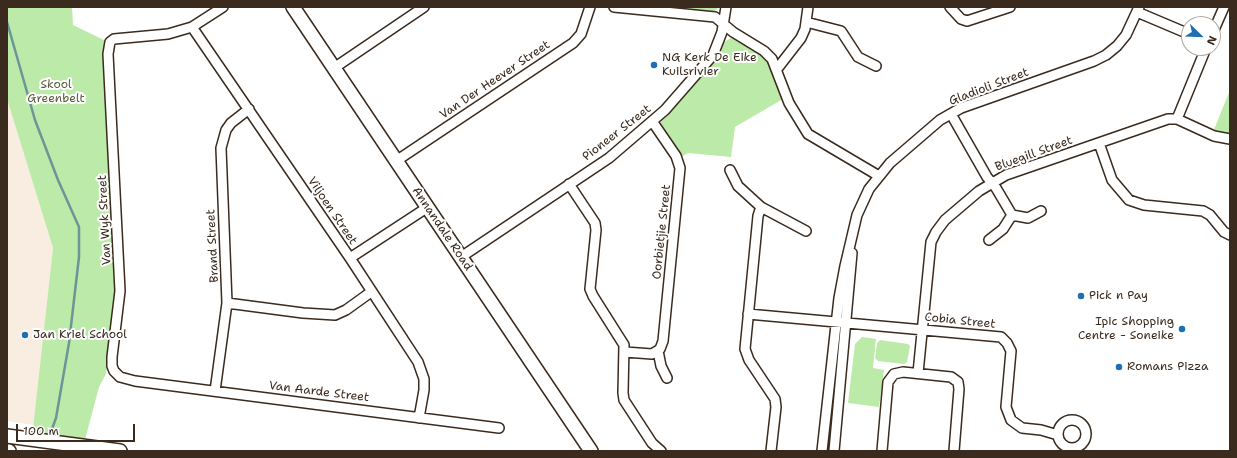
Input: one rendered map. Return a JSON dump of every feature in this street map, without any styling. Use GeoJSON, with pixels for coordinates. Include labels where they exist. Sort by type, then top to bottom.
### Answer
{"type":"FeatureCollection","features":[{"type":"Feature","properties":{"kind":"street"},"geometry":{"type":"LineString","coordinates":[[192,27],[224,7]]}},
{"type":"Feature","properties":{"kind":"street","name":"Annandale Road"},"geometry":{"type":"LineString","coordinates":[[293,7],[590,451]]}},
{"type":"Feature","properties":{"kind":"street"},"geometry":{"type":"LineString","coordinates":[[334,68],[424,7]]}},
{"type":"Feature","properties":{"kind":"street","name":"Van Der Heever Street"},"geometry":{"type":"LineString","coordinates":[[396,161],[573,43],[584,28],[590,7]]}},
{"type":"Feature","properties":{"kind":"street"},"geometry":{"type":"LineString","coordinates":[[614,7],[715,17],[733,32],[764,50],[777,69],[789,104],[808,134],[879,176]]}},
{"type":"Feature","properties":{"kind":"street","name":"Pioneer Street"},"geometry":{"type":"LineString","coordinates":[[461,257],[609,158],[670,106],[706,64],[717,47],[724,24],[726,7]]}},
{"type":"Feature","properties":{"kind":"street"},"geometry":{"type":"LineString","coordinates":[[777,69],[802,38],[808,7]]}},
{"type":"Feature","properties":{"kind":"street"},"geometry":{"type":"LineString","coordinates":[[950,7],[961,19],[967,21],[1010,7]]}},
{"type":"Feature","properties":{"kind":"street"},"geometry":{"type":"LineString","coordinates":[[1138,10],[1181,30]]}},
{"type":"Feature","properties":{"kind":"street","name":"Gladioli Street"},"geometry":{"type":"LineString","coordinates":[[822,451],[853,233],[860,205],[879,176],[890,163],[940,120],[961,108],[1100,58],[1122,41],[1138,10]]}},
{"type":"Feature","properties":{"kind":"street"},"geometry":{"type":"LineString","coordinates":[[806,22],[841,31],[858,57],[876,66]]}},
{"type":"Feature","properties":{"kind":"street","name":"Van Wyk Street"},"geometry":{"type":"LineString","coordinates":[[135,380],[120,377],[114,371],[112,366],[120,290],[108,54],[110,42],[114,38],[168,34],[192,27]]}},
{"type":"Feature","properties":{"kind":"street","name":"Viljoen Street"},"geometry":{"type":"LineString","coordinates":[[192,27],[350,258],[418,362],[422,371],[424,390],[419,418]]}},
{"type":"Feature","properties":{"kind":"street"},"geometry":{"type":"LineString","coordinates":[[1203,56],[1177,119],[1214,136],[1230,139]]}},
{"type":"Feature","properties":{"kind":"street","name":"Brand Street"},"geometry":{"type":"LineString","coordinates":[[215,391],[227,303],[221,148],[226,130],[231,123],[248,109]]}},
{"type":"Feature","properties":{"kind":"street"},"geometry":{"type":"LineString","coordinates":[[952,114],[1012,215],[1028,218],[1041,211]]}},
{"type":"Feature","properties":{"kind":"street","name":"Bluegill Street"},"geometry":{"type":"LineString","coordinates":[[918,373],[930,248],[936,232],[950,215],[992,182],[1006,175],[1168,119],[1177,119]]}},
{"type":"Feature","properties":{"kind":"street","name":"Oorbietjie Street"},"geometry":{"type":"LineString","coordinates":[[652,121],[676,156],[680,168],[663,341],[658,351]]}},
{"type":"Feature","properties":{"kind":"street"},"geometry":{"type":"LineString","coordinates":[[1099,143],[1112,180],[1129,200],[1144,205],[1203,211],[1210,215],[1224,232],[1230,235]]}},
{"type":"Feature","properties":{"kind":"street"},"geometry":{"type":"LineString","coordinates":[[730,170],[738,186],[761,207],[806,231]]}},
{"type":"Feature","properties":{"kind":"street"},"geometry":{"type":"LineString","coordinates":[[569,184],[592,217],[595,226],[590,283],[591,293],[623,341],[625,352],[624,400],[652,443],[661,451]]}},
{"type":"Feature","properties":{"kind":"street"},"geometry":{"type":"LineString","coordinates":[[350,258],[428,207]]}},
{"type":"Feature","properties":{"kind":"street"},"geometry":{"type":"LineString","coordinates":[[761,207],[758,216],[745,344],[746,354],[772,392],[776,402],[771,451]]}},
{"type":"Feature","properties":{"kind":"street"},"geometry":{"type":"LineString","coordinates":[[989,240],[1002,229],[1012,215]]}},
{"type":"Feature","properties":{"kind":"street"},"geometry":{"type":"LineString","coordinates":[[227,303],[303,313],[335,315],[346,310],[371,292]]}},
{"type":"Feature","properties":{"kind":"street","name":"Cobia Street"},"geometry":{"type":"LineString","coordinates":[[748,314],[922,329],[1003,339],[1011,351],[1006,401],[1009,417],[1019,426],[1041,430],[1059,431]]}},
{"type":"Feature","properties":{"kind":"street","name":"Gladioli Street"},"geometry":{"type":"LineString","coordinates":[[834,451],[841,323]]}},
{"type":"Feature","properties":{"kind":"street"},"geometry":{"type":"LineString","coordinates":[[625,352],[649,354],[658,351],[661,366],[667,378]]}},
{"type":"Feature","properties":{"kind":"street"},"geometry":{"type":"LineString","coordinates":[[882,451],[890,379],[894,374],[900,372],[951,377],[958,382],[959,389],[954,451]]}},
{"type":"Feature","properties":{"kind":"street","name":"Van Aarde Street"},"geometry":{"type":"LineString","coordinates":[[135,380],[499,428]]}},
{"type":"Feature","properties":{"kind":"street"},"geometry":{"type":"LineString","coordinates":[[1070,420],[1075,420],[1082,424],[1086,433],[1085,437],[1076,449],[1065,448],[1059,431],[1070,420]]}},
{"type":"Feature","properties":{"kind":"street"},"geometry":{"type":"LineString","coordinates":[[7,436],[120,451]]}},
{"type":"Feature","properties":{"kind":"shaded area","name":"Jan Kriel School"},"geometry":{"type":"Polygon","coordinates":[[[7,99],[53,248],[34,425],[7,421],[7,99]]]}},
{"type":"Feature","properties":{"kind":"green space","name":"Skool Greenbelt"},"geometry":{"type":"Polygon","coordinates":[[[7,7],[72,7],[73,25],[104,40],[116,292],[106,374],[99,387],[82,451],[31,447],[53,248],[7,99],[7,7]]]}},
{"type":"Feature","properties":{"kind":"green space"},"geometry":{"type":"Polygon","coordinates":[[[659,7],[719,7],[715,11],[710,12],[659,7]]]}},
{"type":"Feature","properties":{"kind":"green space"},"geometry":{"type":"Polygon","coordinates":[[[731,38],[736,38],[767,59],[772,68],[783,99],[735,127],[731,157],[688,153],[681,157],[661,126],[661,120],[711,65],[724,42],[731,38]]]}},
{"type":"Feature","properties":{"kind":"green space"},"geometry":{"type":"Polygon","coordinates":[[[1230,90],[1230,136],[1213,132],[1230,90]]]}},
{"type":"Feature","properties":{"kind":"green space"},"geometry":{"type":"Polygon","coordinates":[[[862,337],[876,339],[873,368],[884,370],[879,407],[848,403],[855,344],[862,337]]]}},
{"type":"Feature","properties":{"kind":"green space"},"geometry":{"type":"Polygon","coordinates":[[[880,340],[908,344],[910,346],[907,362],[904,364],[878,361],[875,358],[877,343],[880,340]]]}},
{"type":"Feature","properties":{"kind":"waterway"},"geometry":{"type":"LineString","coordinates":[[7,22],[35,120],[58,180],[79,227],[79,257],[69,343],[56,418],[49,437]]}},
{"type":"Feature","properties":{"kind":"place","name":"NG Kerk De Eike Kuilsrivier"},"geometry":{"type":"Point","coordinates":[654,65]}},
{"type":"Feature","properties":{"kind":"place","name":"Pick n Pay"},"geometry":{"type":"Point","coordinates":[1081,296]}},
{"type":"Feature","properties":{"kind":"place","name":"Ipic Shopping Centre - Soneike"},"geometry":{"type":"Point","coordinates":[1182,329]}},
{"type":"Feature","properties":{"kind":"place","name":"Jan Kriel School"},"geometry":{"type":"Point","coordinates":[25,335]}},
{"type":"Feature","properties":{"kind":"place","name":"Romans Pizza"},"geometry":{"type":"Point","coordinates":[1119,367]}}]}
